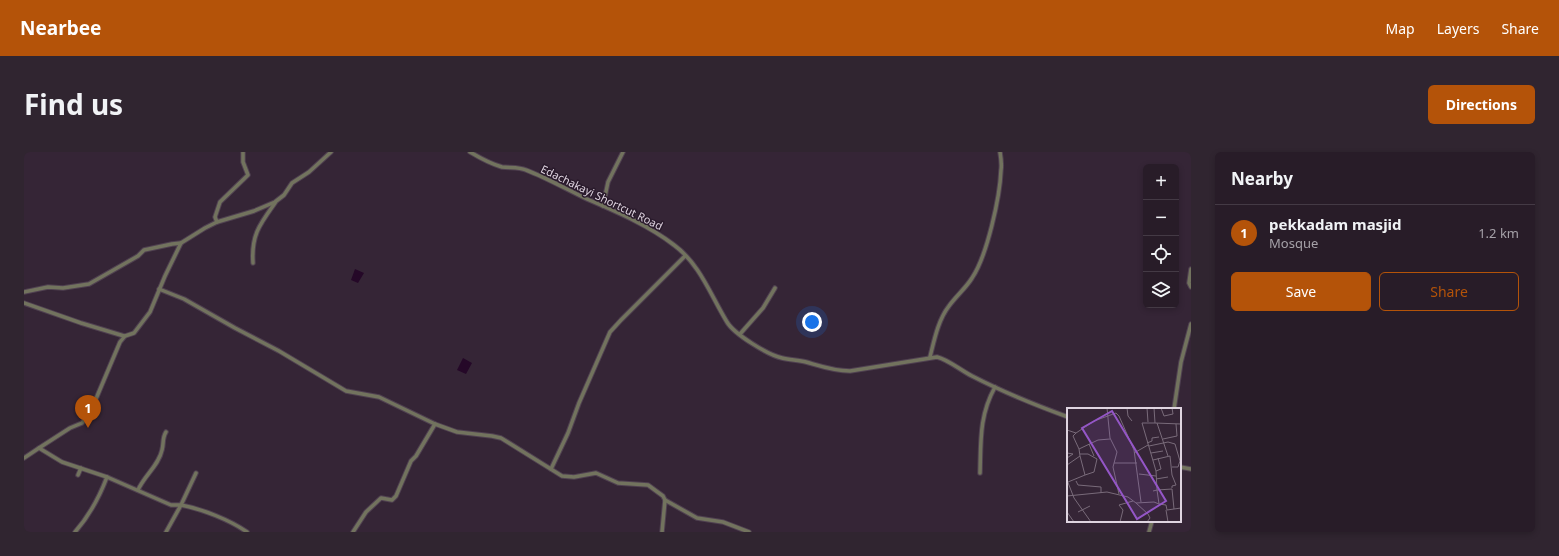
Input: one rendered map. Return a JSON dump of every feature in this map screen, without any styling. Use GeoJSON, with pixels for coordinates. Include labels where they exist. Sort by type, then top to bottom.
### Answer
{"type":"FeatureCollection","features":[{"type":"Feature","properties":{"kind":"street"},"geometry":{"type":"LineString","coordinates":[[217,222],[215,217],[220,202],[248,175],[243,162],[243,152]]}},
{"type":"Feature","properties":{"kind":"street"},"geometry":{"type":"LineString","coordinates":[[253,263],[252,251],[255,236],[266,216],[292,183],[309,172],[332,152]]}},
{"type":"Feature","properties":{"kind":"street","name":"Edachakayi Shortcut Road"},"geometry":{"type":"LineString","coordinates":[[470,152],[483,160],[499,166],[525,169],[646,226],[676,246],[702,277],[728,324],[769,354],[840,371],[850,371],[930,357],[942,358],[970,375],[995,387],[1045,409],[1067,417]]}},
{"type":"Feature","properties":{"kind":"street"},"geometry":{"type":"LineString","coordinates":[[603,206],[608,182],[623,152]]}},
{"type":"Feature","properties":{"kind":"street"},"geometry":{"type":"LineString","coordinates":[[930,357],[940,321],[947,307],[972,279],[978,268],[988,239],[1001,170],[1000,152]]}},
{"type":"Feature","properties":{"kind":"street"},"geometry":{"type":"LineString","coordinates":[[24,292],[89,284],[138,256],[144,250],[181,243],[217,222],[254,211],[276,202]]}},
{"type":"Feature","properties":{"kind":"street"},"geometry":{"type":"LineString","coordinates":[[24,303],[124,336],[134,333],[150,312],[159,289],[181,243]]}},
{"type":"Feature","properties":{"kind":"street"},"geometry":{"type":"LineString","coordinates":[[550,469],[568,433],[579,403],[610,332],[685,256]]}},
{"type":"Feature","properties":{"kind":"street"},"geometry":{"type":"LineString","coordinates":[[1191,269],[1189,283],[1191,287]]}},
{"type":"Feature","properties":{"kind":"street"},"geometry":{"type":"LineString","coordinates":[[740,334],[763,308],[775,288]]}},
{"type":"Feature","properties":{"kind":"street"},"geometry":{"type":"LineString","coordinates":[[159,289],[184,299],[235,328],[280,351],[346,391],[379,397],[435,424],[457,432],[501,438],[557,474],[567,477],[596,473],[618,483],[648,485],[663,496],[665,500],[697,518],[723,522],[749,532]]}},
{"type":"Feature","properties":{"kind":"street"},"geometry":{"type":"LineString","coordinates":[[1174,408],[1181,362],[1191,324]]}},
{"type":"Feature","properties":{"kind":"street"},"geometry":{"type":"LineString","coordinates":[[24,458],[70,428],[82,423],[90,413],[120,342],[124,336]]}},
{"type":"Feature","properties":{"kind":"street"},"geometry":{"type":"LineString","coordinates":[[980,473],[980,437],[984,411],[995,387]]}},
{"type":"Feature","properties":{"kind":"street"},"geometry":{"type":"LineString","coordinates":[[353,532],[366,512],[381,498],[384,497],[388,500],[394,499],[411,461],[420,450],[435,424]]}},
{"type":"Feature","properties":{"kind":"street"},"geometry":{"type":"LineString","coordinates":[[138,490],[160,457],[166,432]]}},
{"type":"Feature","properties":{"kind":"street"},"geometry":{"type":"LineString","coordinates":[[39,448],[62,462],[107,477],[171,504],[193,507],[241,527],[247,532]]}},
{"type":"Feature","properties":{"kind":"street"},"geometry":{"type":"LineString","coordinates":[[1181,466],[1191,469]]}},
{"type":"Feature","properties":{"kind":"street"},"geometry":{"type":"LineString","coordinates":[[78,475],[81,468]]}},
{"type":"Feature","properties":{"kind":"street"},"geometry":{"type":"LineString","coordinates":[[166,532],[196,473]]}},
{"type":"Feature","properties":{"kind":"street"},"geometry":{"type":"LineString","coordinates":[[75,532],[92,511],[100,496],[107,477]]}},
{"type":"Feature","properties":{"kind":"street"},"geometry":{"type":"LineString","coordinates":[[662,532],[665,500]]}},
{"type":"Feature","properties":{"kind":"street"},"geometry":{"type":"LineString","coordinates":[[1149,532],[1152,522]]}},
{"type":"Feature","properties":{"kind":"shaded area"},"geometry":{"type":"Polygon","coordinates":[[[355,269],[364,273],[358,283],[351,280],[355,269]]]}},
{"type":"Feature","properties":{"kind":"shaded area"},"geometry":{"type":"Polygon","coordinates":[[[463,358],[472,363],[466,374],[457,370],[463,358]]]}},
{"type":"Feature","properties":{"kind":"place","name":"pekkadam masjid"},"geometry":{"type":"Point","coordinates":[88,428]}}]}
